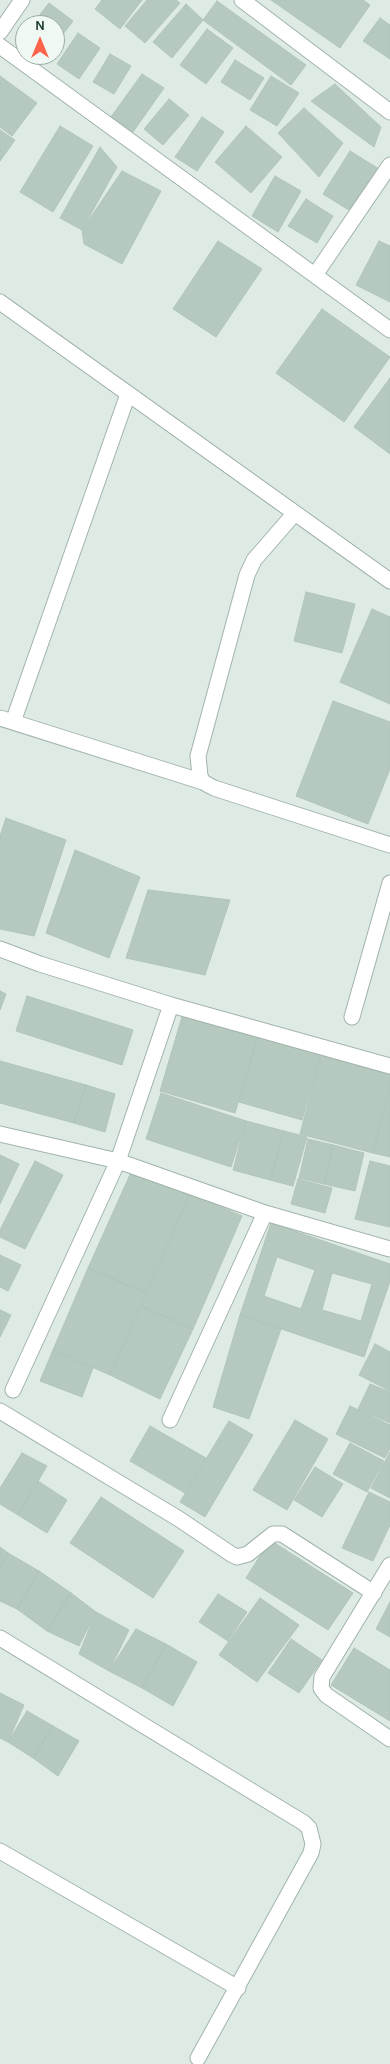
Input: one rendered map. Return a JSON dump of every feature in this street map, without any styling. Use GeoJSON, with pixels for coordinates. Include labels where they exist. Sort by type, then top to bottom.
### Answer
{"type":"FeatureCollection","features":[{"type":"Feature","properties":{"kind":"street"},"geometry":{"type":"LineString","coordinates":[[0,32],[22,0]]}},
{"type":"Feature","properties":{"kind":"street"},"geometry":{"type":"LineString","coordinates":[[242,0],[390,112]]}},
{"type":"Feature","properties":{"kind":"street"},"geometry":{"type":"LineString","coordinates":[[0,46],[390,330]]}},
{"type":"Feature","properties":{"kind":"street"},"geometry":{"type":"LineString","coordinates":[[315,275],[390,165]]}},
{"type":"Feature","properties":{"kind":"street"},"geometry":{"type":"LineString","coordinates":[[0,302],[390,581]]}},
{"type":"Feature","properties":{"kind":"street"},"geometry":{"type":"LineString","coordinates":[[128,394],[6,720],[203,782],[214,788],[390,845]]}},
{"type":"Feature","properties":{"kind":"street"},"geometry":{"type":"LineString","coordinates":[[203,782],[198,756],[247,575],[254,560],[294,514]]}},
{"type":"Feature","properties":{"kind":"street"},"geometry":{"type":"LineString","coordinates":[[352,1017],[390,883]]}},
{"type":"Feature","properties":{"kind":"street"},"geometry":{"type":"LineString","coordinates":[[0,949],[40,964],[171,1005],[390,1066]]}},
{"type":"Feature","properties":{"kind":"street"},"geometry":{"type":"LineString","coordinates":[[13,1390],[118,1160],[171,1005]]}},
{"type":"Feature","properties":{"kind":"street"},"geometry":{"type":"LineString","coordinates":[[0,1134],[118,1160],[265,1213],[390,1249]]}},
{"type":"Feature","properties":{"kind":"street"},"geometry":{"type":"LineString","coordinates":[[170,1420],[265,1213]]}},
{"type":"Feature","properties":{"kind":"street"},"geometry":{"type":"LineString","coordinates":[[0,1411],[178,1519],[236,1557],[248,1554],[273,1534],[282,1534],[374,1593]]}},
{"type":"Feature","properties":{"kind":"street"},"geometry":{"type":"LineString","coordinates":[[390,1565],[322,1677],[320,1688],[326,1695],[390,1738]]}},
{"type":"Feature","properties":{"kind":"street"},"geometry":{"type":"LineString","coordinates":[[0,1638],[304,1822],[309,1828],[313,1844],[311,1854],[198,2058]]}},
{"type":"Feature","properties":{"kind":"street"},"geometry":{"type":"LineString","coordinates":[[0,1851],[238,1988]]}},
{"type":"Feature","properties":{"kind":"building"},"geometry":{"type":"Polygon","coordinates":[[[102,0],[142,0],[120,29],[95,9],[102,0]]]}},
{"type":"Feature","properties":{"kind":"building"},"geometry":{"type":"Polygon","coordinates":[[[147,0],[176,0],[180,3],[145,43],[125,26],[147,0]]]}},
{"type":"Feature","properties":{"kind":"building"},"geometry":{"type":"Polygon","coordinates":[[[271,0],[363,0],[370,5],[340,48],[271,0]]]}},
{"type":"Feature","properties":{"kind":"building"},"geometry":{"type":"Polygon","coordinates":[[[217,1],[306,65],[291,85],[203,20],[217,1]]]}},
{"type":"Feature","properties":{"kind":"building"},"geometry":{"type":"Polygon","coordinates":[[[49,3],[65,15],[40,15],[49,3]]]}},
{"type":"Feature","properties":{"kind":"building"},"geometry":{"type":"Polygon","coordinates":[[[186,4],[203,20],[172,58],[153,42],[186,4]]]}},
{"type":"Feature","properties":{"kind":"building"},"geometry":{"type":"Polygon","coordinates":[[[65,15],[73,21],[65,32],[65,15]]]}},
{"type":"Feature","properties":{"kind":"building"},"geometry":{"type":"Polygon","coordinates":[[[380,18],[390,25],[390,59],[363,41],[380,18]]]}},
{"type":"Feature","properties":{"kind":"building"},"geometry":{"type":"Polygon","coordinates":[[[207,29],[233,48],[206,84],[180,65],[207,29]]]}},
{"type":"Feature","properties":{"kind":"building"},"geometry":{"type":"Polygon","coordinates":[[[78,33],[100,48],[79,79],[58,65],[65,65],[65,52],[78,33]]]}},
{"type":"Feature","properties":{"kind":"building"},"geometry":{"type":"Polygon","coordinates":[[[110,54],[131,66],[114,94],[93,82],[110,54]]]}},
{"type":"Feature","properties":{"kind":"building"},"geometry":{"type":"Polygon","coordinates":[[[235,60],[264,78],[250,100],[221,82],[235,60]]]}},
{"type":"Feature","properties":{"kind":"building"},"geometry":{"type":"Polygon","coordinates":[[[142,74],[164,88],[133,132],[111,117],[142,74]]]}},
{"type":"Feature","properties":{"kind":"building"},"geometry":{"type":"Polygon","coordinates":[[[0,76],[37,103],[12,136],[0,127],[0,76]]]}},
{"type":"Feature","properties":{"kind":"building"},"geometry":{"type":"Polygon","coordinates":[[[271,76],[299,93],[277,126],[250,110],[271,76]]]}},
{"type":"Feature","properties":{"kind":"building"},"geometry":{"type":"Polygon","coordinates":[[[335,84],[381,127],[374,147],[311,101],[335,84]]]}},
{"type":"Feature","properties":{"kind":"building"},"geometry":{"type":"Polygon","coordinates":[[[169,99],[189,115],[163,145],[144,129],[169,99]]]}},
{"type":"Feature","properties":{"kind":"building"},"geometry":{"type":"Polygon","coordinates":[[[304,108],[343,143],[319,177],[278,133],[304,108]]]}},
{"type":"Feature","properties":{"kind":"building"},"geometry":{"type":"Polygon","coordinates":[[[202,117],[224,132],[197,171],[175,157],[202,117]]]}},
{"type":"Feature","properties":{"kind":"building"},"geometry":{"type":"Polygon","coordinates":[[[60,126],[93,146],[53,212],[20,192],[60,126]]]}},
{"type":"Feature","properties":{"kind":"building"},"geometry":{"type":"Polygon","coordinates":[[[246,126],[282,157],[251,193],[215,162],[246,126]]]}},
{"type":"Feature","properties":{"kind":"building"},"geometry":{"type":"Polygon","coordinates":[[[0,130],[15,140],[0,161],[0,130]]]}},
{"type":"Feature","properties":{"kind":"building"},"geometry":{"type":"Polygon","coordinates":[[[100,147],[117,167],[82,230],[60,218],[100,147]]]}},
{"type":"Feature","properties":{"kind":"building"},"geometry":{"type":"Polygon","coordinates":[[[350,151],[379,169],[352,212],[323,194],[350,151]]]}},
{"type":"Feature","properties":{"kind":"building"},"geometry":{"type":"Polygon","coordinates":[[[122,171],[161,191],[122,264],[84,244],[82,230],[122,171]]]}},
{"type":"Feature","properties":{"kind":"building"},"geometry":{"type":"Polygon","coordinates":[[[275,176],[301,191],[278,232],[252,216],[275,176]]]}},
{"type":"Feature","properties":{"kind":"building"},"geometry":{"type":"Polygon","coordinates":[[[306,199],[333,216],[317,243],[288,226],[306,199]]]}},
{"type":"Feature","properties":{"kind":"building"},"geometry":{"type":"Polygon","coordinates":[[[218,241],[262,269],[216,337],[173,309],[218,241]]]}},
{"type":"Feature","properties":{"kind":"building"},"geometry":{"type":"Polygon","coordinates":[[[379,241],[390,246],[390,302],[356,285],[379,241]]]}},
{"type":"Feature","properties":{"kind":"building"},"geometry":{"type":"Polygon","coordinates":[[[322,309],[390,357],[344,422],[276,373],[322,309]]]}},
{"type":"Feature","properties":{"kind":"building"},"geometry":{"type":"Polygon","coordinates":[[[390,378],[390,454],[354,427],[390,378]]]}},
{"type":"Feature","properties":{"kind":"building"},"geometry":{"type":"Polygon","coordinates":[[[306,592],[355,604],[342,653],[294,641],[306,592]]]}},
{"type":"Feature","properties":{"kind":"building"},"geometry":{"type":"Polygon","coordinates":[[[372,609],[390,617],[390,704],[340,682],[372,609]]]}},
{"type":"Feature","properties":{"kind":"building"},"geometry":{"type":"Polygon","coordinates":[[[333,701],[390,722],[390,769],[368,824],[296,796],[333,701]]]}},
{"type":"Feature","properties":{"kind":"building"},"geometry":{"type":"Polygon","coordinates":[[[6,818],[66,840],[34,936],[0,929],[0,836],[6,818]]]}},
{"type":"Feature","properties":{"kind":"building"},"geometry":{"type":"Polygon","coordinates":[[[75,850],[140,877],[109,958],[46,933],[75,850]]]}},
{"type":"Feature","properties":{"kind":"building"},"geometry":{"type":"Polygon","coordinates":[[[148,890],[230,900],[205,975],[126,958],[148,890]]]}},
{"type":"Feature","properties":{"kind":"building"},"geometry":{"type":"Polygon","coordinates":[[[0,991],[6,994],[0,1010],[0,991]]]}},
{"type":"Feature","properties":{"kind":"building"},"geometry":{"type":"Polygon","coordinates":[[[27,996],[133,1030],[122,1065],[16,1031],[27,996]]]}},
{"type":"Feature","properties":{"kind":"building"},"geometry":{"type":"Polygon","coordinates":[[[184,1010],[259,1032],[235,1113],[160,1091],[184,1010]]]}},
{"type":"Feature","properties":{"kind":"building"},"geometry":{"type":"Polygon","coordinates":[[[259,1032],[322,1050],[302,1120],[239,1102],[259,1032]]]}},
{"type":"Feature","properties":{"kind":"building"},"geometry":{"type":"Polygon","coordinates":[[[322,1050],[390,1067],[390,1085],[373,1153],[300,1134],[322,1050]]]}},
{"type":"Feature","properties":{"kind":"building"},"geometry":{"type":"Polygon","coordinates":[[[0,1061],[86,1085],[74,1123],[0,1103],[0,1061]]]}},
{"type":"Feature","properties":{"kind":"building"},"geometry":{"type":"Polygon","coordinates":[[[86,1085],[115,1094],[105,1132],[74,1123],[86,1085]]]}},
{"type":"Feature","properties":{"kind":"building"},"geometry":{"type":"Polygon","coordinates":[[[390,1087],[390,1157],[373,1153],[390,1087]]]}},
{"type":"Feature","properties":{"kind":"building"},"geometry":{"type":"Polygon","coordinates":[[[161,1093],[246,1121],[231,1167],[146,1139],[161,1093]]]}},
{"type":"Feature","properties":{"kind":"building"},"geometry":{"type":"Polygon","coordinates":[[[246,1121],[284,1131],[270,1180],[233,1170],[246,1121]]]}},
{"type":"Feature","properties":{"kind":"building"},"geometry":{"type":"Polygon","coordinates":[[[284,1131],[307,1137],[293,1186],[270,1180],[284,1131]]]}},
{"type":"Feature","properties":{"kind":"building"},"geometry":{"type":"Polygon","coordinates":[[[308,1139],[333,1145],[324,1184],[299,1178],[308,1139]]]}},
{"type":"Feature","properties":{"kind":"building"},"geometry":{"type":"Polygon","coordinates":[[[333,1145],[364,1153],[355,1191],[324,1184],[333,1145]]]}},
{"type":"Feature","properties":{"kind":"building"},"geometry":{"type":"Polygon","coordinates":[[[0,1155],[19,1164],[0,1204],[0,1155]]]}},
{"type":"Feature","properties":{"kind":"building"},"geometry":{"type":"Polygon","coordinates":[[[35,1161],[63,1175],[25,1249],[0,1237],[0,1230],[35,1161]]]}},
{"type":"Feature","properties":{"kind":"building"},"geometry":{"type":"Polygon","coordinates":[[[370,1161],[390,1166],[390,1227],[355,1219],[370,1161]]]}},
{"type":"Feature","properties":{"kind":"building"},"geometry":{"type":"Polygon","coordinates":[[[133,1168],[190,1193],[146,1293],[88,1268],[133,1168]]]}},
{"type":"Feature","properties":{"kind":"building"},"geometry":{"type":"Polygon","coordinates":[[[298,1179],[332,1188],[325,1213],[291,1204],[298,1179]]]}},
{"type":"Feature","properties":{"kind":"building"},"geometry":{"type":"Polygon","coordinates":[[[190,1193],[242,1216],[193,1329],[141,1306],[190,1193]]]}},
{"type":"Feature","properties":{"kind":"building"},"geometry":{"type":"Polygon","coordinates":[[[271,1223],[390,1264],[390,1281],[364,1357],[240,1315],[271,1223]]]}},
{"type":"Feature","properties":{"kind":"building"},"geometry":{"type":"Polygon","coordinates":[[[0,1255],[21,1265],[8,1291],[0,1287],[0,1255]]]}},
{"type":"Feature","properties":{"kind":"building"},"geometry":{"type":"Polygon","coordinates":[[[277,1257],[315,1270],[301,1309],[264,1296],[277,1257]]]}},
{"type":"Feature","properties":{"kind":"building"},"geometry":{"type":"Polygon","coordinates":[[[88,1268],[146,1293],[110,1375],[53,1350],[88,1268]]]}},
{"type":"Feature","properties":{"kind":"building"},"geometry":{"type":"Polygon","coordinates":[[[332,1273],[372,1284],[361,1321],[322,1310],[332,1273]]]}},
{"type":"Feature","properties":{"kind":"building"},"geometry":{"type":"Polygon","coordinates":[[[141,1306],[193,1329],[160,1399],[110,1375],[141,1306]]]}},
{"type":"Feature","properties":{"kind":"building"},"geometry":{"type":"Polygon","coordinates":[[[0,1310],[11,1315],[0,1337],[0,1310]]]}},
{"type":"Feature","properties":{"kind":"building"},"geometry":{"type":"Polygon","coordinates":[[[240,1315],[281,1329],[249,1419],[213,1407],[240,1315]]]}},
{"type":"Feature","properties":{"kind":"building"},"geometry":{"type":"Polygon","coordinates":[[[375,1344],[390,1352],[390,1391],[359,1375],[375,1344]]]}},
{"type":"Feature","properties":{"kind":"building"},"geometry":{"type":"Polygon","coordinates":[[[53,1350],[93,1368],[82,1397],[40,1381],[53,1350]]]}},
{"type":"Feature","properties":{"kind":"building"},"geometry":{"type":"Polygon","coordinates":[[[370,1384],[390,1392],[390,1423],[358,1409],[370,1384]]]}},
{"type":"Feature","properties":{"kind":"building"},"geometry":{"type":"Polygon","coordinates":[[[350,1406],[390,1425],[390,1448],[385,1458],[336,1434],[350,1406]]]}},
{"type":"Feature","properties":{"kind":"building"},"geometry":{"type":"Polygon","coordinates":[[[295,1420],[328,1439],[287,1510],[253,1490],[295,1420]]]}},
{"type":"Feature","properties":{"kind":"building"},"geometry":{"type":"Polygon","coordinates":[[[229,1421],[253,1435],[205,1517],[180,1502],[229,1421]]]}},
{"type":"Feature","properties":{"kind":"building"},"geometry":{"type":"Polygon","coordinates":[[[150,1426],[206,1458],[185,1493],[130,1461],[150,1426]]]}},
{"type":"Feature","properties":{"kind":"building"},"geometry":{"type":"Polygon","coordinates":[[[350,1443],[384,1461],[367,1492],[333,1474],[350,1443]]]}},
{"type":"Feature","properties":{"kind":"building"},"geometry":{"type":"Polygon","coordinates":[[[390,1452],[390,1498],[371,1488],[390,1452]]]}},
{"type":"Feature","properties":{"kind":"building"},"geometry":{"type":"Polygon","coordinates":[[[22,1453],[47,1466],[18,1515],[0,1504],[0,1488],[22,1453]]]}},
{"type":"Feature","properties":{"kind":"building"},"geometry":{"type":"Polygon","coordinates":[[[315,1467],[343,1484],[322,1517],[294,1500],[315,1467]]]}},
{"type":"Feature","properties":{"kind":"building"},"geometry":{"type":"Polygon","coordinates":[[[38,1481],[67,1500],[47,1533],[18,1515],[38,1481]]]}},
{"type":"Feature","properties":{"kind":"building"},"geometry":{"type":"Polygon","coordinates":[[[369,1492],[390,1502],[390,1525],[373,1561],[342,1548],[369,1492]]]}},
{"type":"Feature","properties":{"kind":"building"},"geometry":{"type":"Polygon","coordinates":[[[101,1497],[184,1551],[153,1598],[70,1543],[101,1497]]]}},
{"type":"Feature","properties":{"kind":"building"},"geometry":{"type":"Polygon","coordinates":[[[270,1540],[353,1593],[328,1630],[246,1578],[270,1540]]]}},
{"type":"Feature","properties":{"kind":"building"},"geometry":{"type":"Polygon","coordinates":[[[0,1547],[8,1553],[0,1568],[0,1547]]]}},
{"type":"Feature","properties":{"kind":"building"},"geometry":{"type":"Polygon","coordinates":[[[8,1553],[39,1571],[17,1609],[0,1601],[0,1568],[8,1553]]]}},
{"type":"Feature","properties":{"kind":"building"},"geometry":{"type":"Polygon","coordinates":[[[39,1571],[71,1593],[47,1631],[17,1609],[39,1571]]]}},
{"type":"Feature","properties":{"kind":"building"},"geometry":{"type":"Polygon","coordinates":[[[71,1593],[96,1612],[79,1646],[47,1631],[71,1593]]]}},
{"type":"Feature","properties":{"kind":"building"},"geometry":{"type":"Polygon","coordinates":[[[218,1594],[247,1612],[228,1641],[199,1622],[218,1594]]]}},
{"type":"Feature","properties":{"kind":"building"},"geometry":{"type":"Polygon","coordinates":[[[260,1598],[299,1625],[257,1682],[219,1655],[260,1598]]]}},
{"type":"Feature","properties":{"kind":"building"},"geometry":{"type":"Polygon","coordinates":[[[390,1602],[390,1637],[376,1629],[390,1602]]]}},
{"type":"Feature","properties":{"kind":"building"},"geometry":{"type":"Polygon","coordinates":[[[96,1612],[129,1630],[109,1671],[79,1654],[96,1612]]]}},
{"type":"Feature","properties":{"kind":"building"},"geometry":{"type":"Polygon","coordinates":[[[136,1629],[166,1644],[142,1688],[109,1671],[136,1629]]]}},
{"type":"Feature","properties":{"kind":"building"},"geometry":{"type":"Polygon","coordinates":[[[291,1639],[322,1660],[299,1693],[268,1673],[291,1639]]]}},
{"type":"Feature","properties":{"kind":"building"},"geometry":{"type":"Polygon","coordinates":[[[166,1644],[197,1662],[173,1706],[142,1688],[166,1644]]]}},
{"type":"Feature","properties":{"kind":"building"},"geometry":{"type":"Polygon","coordinates":[[[354,1648],[390,1670],[390,1721],[331,1685],[354,1648]]]}},
{"type":"Feature","properties":{"kind":"building"},"geometry":{"type":"Polygon","coordinates":[[[0,1693],[24,1705],[8,1742],[0,1738],[0,1693]]]}},
{"type":"Feature","properties":{"kind":"building"},"geometry":{"type":"Polygon","coordinates":[[[27,1711],[53,1726],[33,1758],[8,1742],[27,1711]]]}},
{"type":"Feature","properties":{"kind":"building"},"geometry":{"type":"Polygon","coordinates":[[[53,1726],[79,1741],[58,1776],[33,1758],[53,1726]]]}}]}
